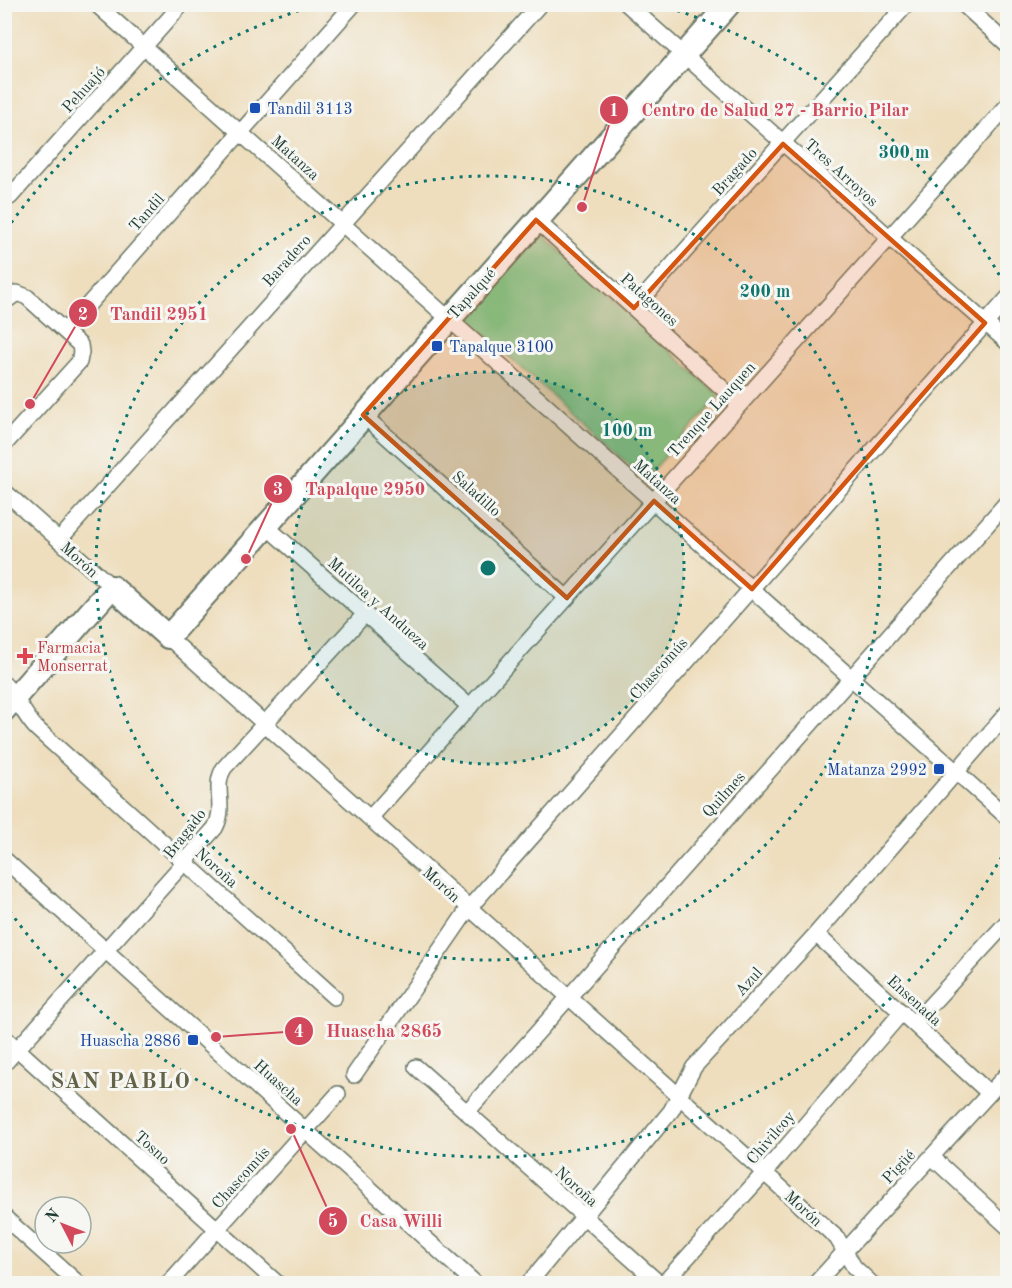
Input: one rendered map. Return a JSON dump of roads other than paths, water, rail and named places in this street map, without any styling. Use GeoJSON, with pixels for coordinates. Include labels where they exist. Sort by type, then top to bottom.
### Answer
{"type":"FeatureCollection","features":[{"type":"Feature","properties":{"kind":"main road","name":"Tapalqué"},"geometry":{"type":"LineString","coordinates":[[168,637],[729,4]]}},
{"type":"Feature","properties":{"kind":"main road","name":"Morón"},"geometry":{"type":"LineString","coordinates":[[112,587],[168,637]]}},
{"type":"Feature","properties":{"kind":"main road"},"geometry":{"type":"LineString","coordinates":[[8,697],[112,587]]}},
{"type":"Feature","properties":{"kind":"street","name":"Matanza"},"geometry":{"type":"LineString","coordinates":[[96,4],[1008,818]]}},
{"type":"Feature","properties":{"kind":"street","name":"Pehuajó"},"geometry":{"type":"LineString","coordinates":[[10,197],[182,4]]}},
{"type":"Feature","properties":{"kind":"street","name":"Tandil"},"geometry":{"type":"LineString","coordinates":[[65,331],[354,4]]}},
{"type":"Feature","properties":{"kind":"street","name":"Baradero"},"geometry":{"type":"LineString","coordinates":[[59,540],[540,4]]}},
{"type":"Feature","properties":{"kind":"street","name":"Tres Arroyos"},"geometry":{"type":"LineString","coordinates":[[627,4],[1008,343]]}},
{"type":"Feature","properties":{"kind":"street","name":"Bragado"},"geometry":{"type":"LineString","coordinates":[[634,308],[908,4]]}},
{"type":"Feature","properties":{"kind":"street"},"geometry":{"type":"LineString","coordinates":[[963,4],[1008,45]]}},
{"type":"Feature","properties":{"kind":"street","name":"Trenque Lauquen"},"geometry":{"type":"LineString","coordinates":[[370,818],[1008,105]]}},
{"type":"Feature","properties":{"kind":"street","name":"Patagones"},"geometry":{"type":"LineString","coordinates":[[536,220],[740,404]]}},
{"type":"Feature","properties":{"kind":"street"},"geometry":{"type":"LineString","coordinates":[[4,445],[79,362],[81,352],[80,345],[27,297],[11,297]]}},
{"type":"Feature","properties":{"kind":"street","name":"Chascomús"},"geometry":{"type":"LineString","coordinates":[[354,1075],[469,908],[1008,298]]}},
{"type":"Feature","properties":{"kind":"street","name":"Saladillo"},"geometry":{"type":"LineString","coordinates":[[363,415],[567,598]]}},
{"type":"Feature","properties":{"kind":"street","name":"Morón"},"geometry":{"type":"LineString","coordinates":[[4,491],[112,587]]}},
{"type":"Feature","properties":{"kind":"street","name":"Quilmes"},"geometry":{"type":"LineString","coordinates":[[467,1112],[1008,501]]}},
{"type":"Feature","properties":{"kind":"street","name":"Mutiloa y Andueza"},"geometry":{"type":"LineString","coordinates":[[266,526],[470,707]]}},
{"type":"Feature","properties":{"kind":"street","name":"Bragado"},"geometry":{"type":"LineString","coordinates":[[4,1064],[215,828],[220,818],[219,776],[224,768],[365,614]]}},
{"type":"Feature","properties":{"kind":"street","name":"Morón"},"geometry":{"type":"LineString","coordinates":[[168,637],[837,1238],[854,1267],[872,1284]]}},
{"type":"Feature","properties":{"kind":"street","name":"Noroña"},"geometry":{"type":"LineString","coordinates":[[8,697],[36,728],[334,997]]}},
{"type":"Feature","properties":{"kind":"street","name":"Azul"},"geometry":{"type":"LineString","coordinates":[[528,1284],[671,1110],[694,1067],[816,934],[1008,712]]}},
{"type":"Feature","properties":{"kind":"street","name":"Huascha"},"geometry":{"type":"LineString","coordinates":[[4,859],[476,1284]]}},
{"type":"Feature","properties":{"kind":"street"},"geometry":{"type":"LineString","coordinates":[[914,1023],[1008,921]]}},
{"type":"Feature","properties":{"kind":"street","name":"Ensenada"},"geometry":{"type":"LineString","coordinates":[[816,934],[989,1093]]}},
{"type":"Feature","properties":{"kind":"street","name":"Chivilcoy"},"geometry":{"type":"LineString","coordinates":[[662,1284],[765,1172],[902,1012]]}},
{"type":"Feature","properties":{"kind":"street","name":"Tosno"},"geometry":{"type":"LineString","coordinates":[[4,1037],[278,1284]]}},
{"type":"Feature","properties":{"kind":"street","name":"Noroña"},"geometry":{"type":"LineString","coordinates":[[416,1067],[662,1284]]}},
{"type":"Feature","properties":{"kind":"street","name":"Pigüé"},"geometry":{"type":"LineString","coordinates":[[815,1284],[1008,1073]]}},
{"type":"Feature","properties":{"kind":"street","name":"Chascomús"},"geometry":{"type":"LineString","coordinates":[[168,1284],[338,1094]]}},
{"type":"Feature","properties":{"kind":"street"},"geometry":{"type":"LineString","coordinates":[[932,1156],[1008,1227]]}},
{"type":"Feature","properties":{"kind":"street"},"geometry":{"type":"LineString","coordinates":[[4,1217],[79,1284]]}},
{"type":"Feature","properties":{"kind":"place","name":"Tandil 3113"},"geometry":{"type":"Point","coordinates":[255,108]}},
{"type":"Feature","properties":{"kind":"place","name":"Centro de Salud 27 - Barrio Pilar"},"geometry":{"type":"Point","coordinates":[582,207]}},
{"type":"Feature","properties":{"kind":"place","name":"Tapalque 3100"},"geometry":{"type":"Point","coordinates":[437,346]}},
{"type":"Feature","properties":{"kind":"place","name":"Tandil 2951"},"geometry":{"type":"Point","coordinates":[30,404]}},
{"type":"Feature","properties":{"kind":"place","name":"Tapalque 2950"},"geometry":{"type":"Point","coordinates":[246,559]}},
{"type":"Feature","properties":{"kind":"place","name":"Farmacia Monserrat"},"geometry":{"type":"Point","coordinates":[25,656]}},
{"type":"Feature","properties":{"kind":"place","name":"Matanza 2992"},"geometry":{"type":"Point","coordinates":[939,769]}},
{"type":"Feature","properties":{"kind":"place","name":"Huascha 2865"},"geometry":{"type":"Point","coordinates":[216,1037]}},
{"type":"Feature","properties":{"kind":"place","name":"Huascha 2886"},"geometry":{"type":"Point","coordinates":[193,1040]}},
{"type":"Feature","properties":{"kind":"place","name":"Casa Willi"},"geometry":{"type":"Point","coordinates":[291,1129]}},
{"type":"Feature","properties":{"kind":"district","name":"SAN PABLO"},"geometry":{"type":"Point","coordinates":[121,1080]}}]}
